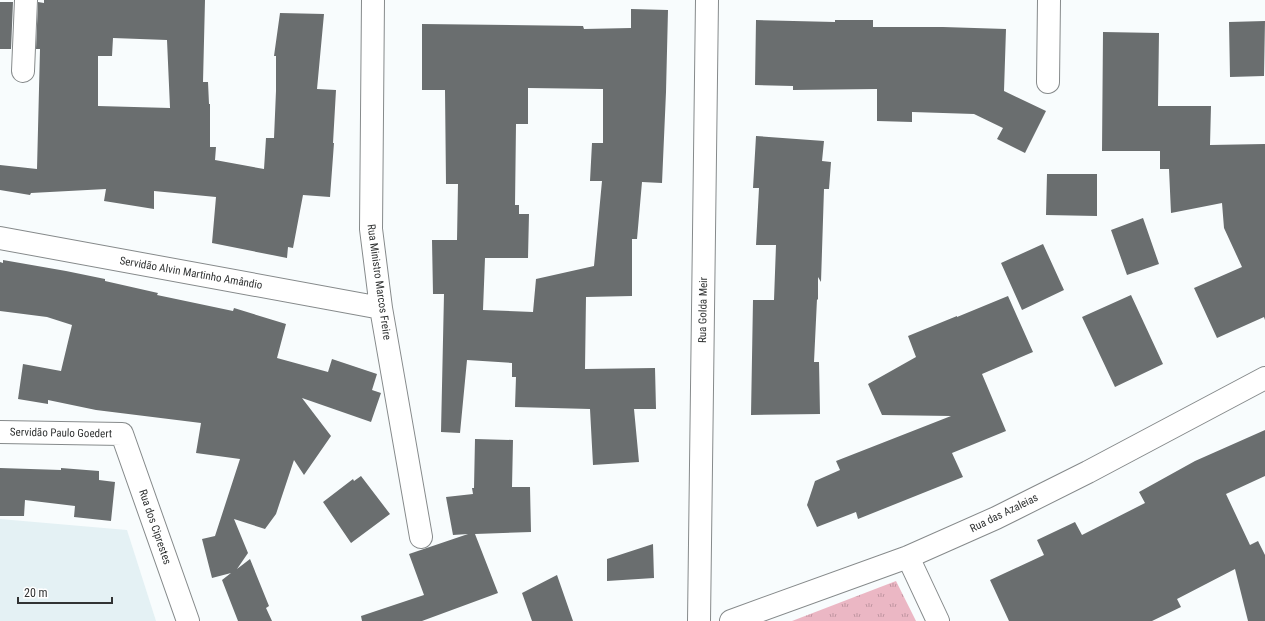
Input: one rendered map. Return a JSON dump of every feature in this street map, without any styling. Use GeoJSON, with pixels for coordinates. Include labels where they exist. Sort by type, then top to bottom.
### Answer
{"type":"FeatureCollection","features":[{"type":"Feature","properties":{"kind":"street"},"geometry":{"type":"LineString","coordinates":[[24,71],[26,0]]}},
{"type":"Feature","properties":{"kind":"street","name":"Rua Ministro Marcos Freire"},"geometry":{"type":"LineString","coordinates":[[373,0],[371,229],[381,308],[421,537]]}},
{"type":"Feature","properties":{"kind":"street","name":"Rua Golda Meir"},"geometry":{"type":"LineString","coordinates":[[699,621],[707,0]]}},
{"type":"Feature","properties":{"kind":"street"},"geometry":{"type":"LineString","coordinates":[[1048,82],[1049,0]]}},
{"type":"Feature","properties":{"kind":"street","name":"Servidão Alvin Martinho Amândio"},"geometry":{"type":"LineString","coordinates":[[0,238],[381,308]]}},
{"type":"Feature","properties":{"kind":"street","name":"Rua das Azaleias"},"geometry":{"type":"LineString","coordinates":[[731,621],[908,557],[996,518],[1088,472],[1265,378]]}},
{"type":"Feature","properties":{"kind":"street","name":"Servidão Paulo Goedert"},"geometry":{"type":"LineString","coordinates":[[0,432],[122,434]]}},
{"type":"Feature","properties":{"kind":"street","name":"Rua dos Ciprestes"},"geometry":{"type":"LineString","coordinates":[[122,434],[188,621]]}},
{"type":"Feature","properties":{"kind":"street"},"geometry":{"type":"LineString","coordinates":[[908,557],[938,621]]}},
{"type":"Feature","properties":{"kind":"shaded area"},"geometry":{"type":"Polygon","coordinates":[[[0,519],[127,530],[156,621],[0,621],[0,519]]]}},
{"type":"Feature","properties":{"kind":"green space"},"geometry":{"type":"Polygon","coordinates":[[[896,581],[916,621],[792,621],[896,581]]]}},
{"type":"Feature","properties":{"kind":"building"},"geometry":{"type":"Polygon","coordinates":[[[44,0],[205,0],[203,82],[208,82],[210,104],[210,147],[216,147],[215,160],[264,169],[266,138],[274,138],[276,56],[274,56],[280,13],[324,14],[317,89],[336,90],[330,197],[303,195],[293,248],[288,247],[287,258],[212,243],[216,197],[154,191],[154,209],[104,201],[106,189],[31,193],[30,195],[0,190],[0,165],[37,169],[40,49],[36,49],[38,2],[44,3],[44,0]],[[113,38],[112,56],[98,56],[98,106],[170,108],[167,40],[113,38]]]}},
{"type":"Feature","properties":{"kind":"building"},"geometry":{"type":"Polygon","coordinates":[[[0,2],[13,2],[11,49],[0,49],[0,2]]]}},
{"type":"Feature","properties":{"kind":"building"},"geometry":{"type":"Polygon","coordinates":[[[631,9],[668,10],[662,183],[642,182],[637,239],[632,239],[632,296],[586,297],[585,369],[655,368],[656,409],[634,409],[639,462],[593,465],[590,409],[515,407],[516,377],[512,377],[512,363],[467,360],[460,433],[441,432],[444,294],[433,294],[432,240],[457,240],[458,184],[446,184],[445,90],[422,90],[422,24],[583,26],[584,29],[631,28],[631,9]],[[528,88],[528,124],[516,124],[515,205],[519,205],[519,214],[529,214],[528,258],[485,258],[483,310],[533,312],[536,279],[594,266],[602,181],[590,181],[592,143],[603,143],[603,89],[528,88]]]}},
{"type":"Feature","properties":{"kind":"building"},"geometry":{"type":"Polygon","coordinates":[[[756,20],[835,22],[835,20],[873,20],[873,27],[1006,29],[1004,91],[1046,111],[1025,153],[997,139],[1003,128],[974,114],[912,112],[912,122],[877,121],[877,89],[793,90],[793,86],[755,85],[756,20]]]}},
{"type":"Feature","properties":{"kind":"building"},"geometry":{"type":"Polygon","coordinates":[[[1265,21],[1264,76],[1230,77],[1229,22],[1265,21]]]}},
{"type":"Feature","properties":{"kind":"building"},"geometry":{"type":"Polygon","coordinates":[[[1103,32],[1159,33],[1158,106],[1211,106],[1210,145],[1265,144],[1265,320],[1264,317],[1217,338],[1194,288],[1242,267],[1224,228],[1222,203],[1171,213],[1169,169],[1160,169],[1160,151],[1102,151],[1103,32]]]}},
{"type":"Feature","properties":{"kind":"building"},"geometry":{"type":"Polygon","coordinates":[[[756,136],[824,141],[822,161],[831,162],[829,189],[824,189],[821,282],[818,277],[814,362],[819,362],[820,414],[751,415],[753,300],[774,300],[776,245],[756,245],[759,188],[753,188],[756,136]]]}},
{"type":"Feature","properties":{"kind":"building"},"geometry":{"type":"Polygon","coordinates":[[[1047,174],[1097,174],[1097,216],[1046,215],[1047,174]]]}},
{"type":"Feature","properties":{"kind":"building"},"geometry":{"type":"Polygon","coordinates":[[[1143,218],[1159,264],[1127,275],[1111,230],[1143,218]]]}},
{"type":"Feature","properties":{"kind":"building"},"geometry":{"type":"Polygon","coordinates":[[[1043,244],[1064,290],[1022,310],[1001,263],[1043,244]]]}},
{"type":"Feature","properties":{"kind":"building"},"geometry":{"type":"Polygon","coordinates":[[[3,260],[105,279],[105,281],[158,293],[157,295],[233,311],[234,308],[286,324],[277,358],[328,372],[332,359],[377,374],[372,390],[381,393],[371,422],[302,398],[331,436],[304,475],[294,460],[276,514],[265,529],[234,519],[248,553],[237,569],[250,559],[269,606],[266,608],[272,621],[238,621],[222,580],[231,573],[212,578],[202,539],[215,536],[240,459],[196,453],[201,423],[96,410],[48,400],[48,404],[18,399],[23,364],[61,371],[72,325],[47,317],[0,311],[0,262],[3,263],[3,260]]]}},
{"type":"Feature","properties":{"kind":"building"},"geometry":{"type":"Polygon","coordinates":[[[1131,295],[1163,364],[1115,387],[1082,317],[1131,295]]]}},
{"type":"Feature","properties":{"kind":"building"},"geometry":{"type":"Polygon","coordinates":[[[1008,296],[1033,352],[982,374],[1006,431],[952,453],[963,477],[858,519],[856,512],[817,527],[807,505],[815,481],[840,470],[836,461],[951,416],[882,415],[868,384],[916,357],[908,336],[1008,296]]]}},
{"type":"Feature","properties":{"kind":"building"},"geometry":{"type":"Polygon","coordinates":[[[1265,430],[1265,476],[1226,494],[1250,545],[1258,541],[1265,555],[1265,621],[1248,621],[1235,569],[1177,599],[1181,607],[1152,621],[1009,621],[990,580],[1044,555],[1037,540],[1075,522],[1082,535],[1145,503],[1139,492],[1195,461],[1265,430]]]}},
{"type":"Feature","properties":{"kind":"building"},"geometry":{"type":"Polygon","coordinates":[[[475,439],[513,440],[512,487],[530,487],[531,532],[475,534],[498,593],[422,621],[362,621],[361,616],[424,595],[409,554],[468,534],[453,535],[446,497],[473,494],[472,488],[474,488],[475,439]]]}},
{"type":"Feature","properties":{"kind":"building"},"geometry":{"type":"Polygon","coordinates":[[[0,468],[61,470],[61,468],[99,471],[99,480],[115,482],[111,521],[74,517],[75,506],[25,500],[24,516],[0,516],[0,468]]]}},
{"type":"Feature","properties":{"kind":"building"},"geometry":{"type":"Polygon","coordinates":[[[361,476],[390,514],[351,543],[323,502],[353,479],[354,481],[361,476]]]}},
{"type":"Feature","properties":{"kind":"building"},"geometry":{"type":"Polygon","coordinates":[[[653,544],[654,578],[607,581],[607,559],[653,544]]]}},
{"type":"Feature","properties":{"kind":"building"},"geometry":{"type":"Polygon","coordinates":[[[557,575],[573,621],[532,621],[522,593],[557,575]]]}}]}
